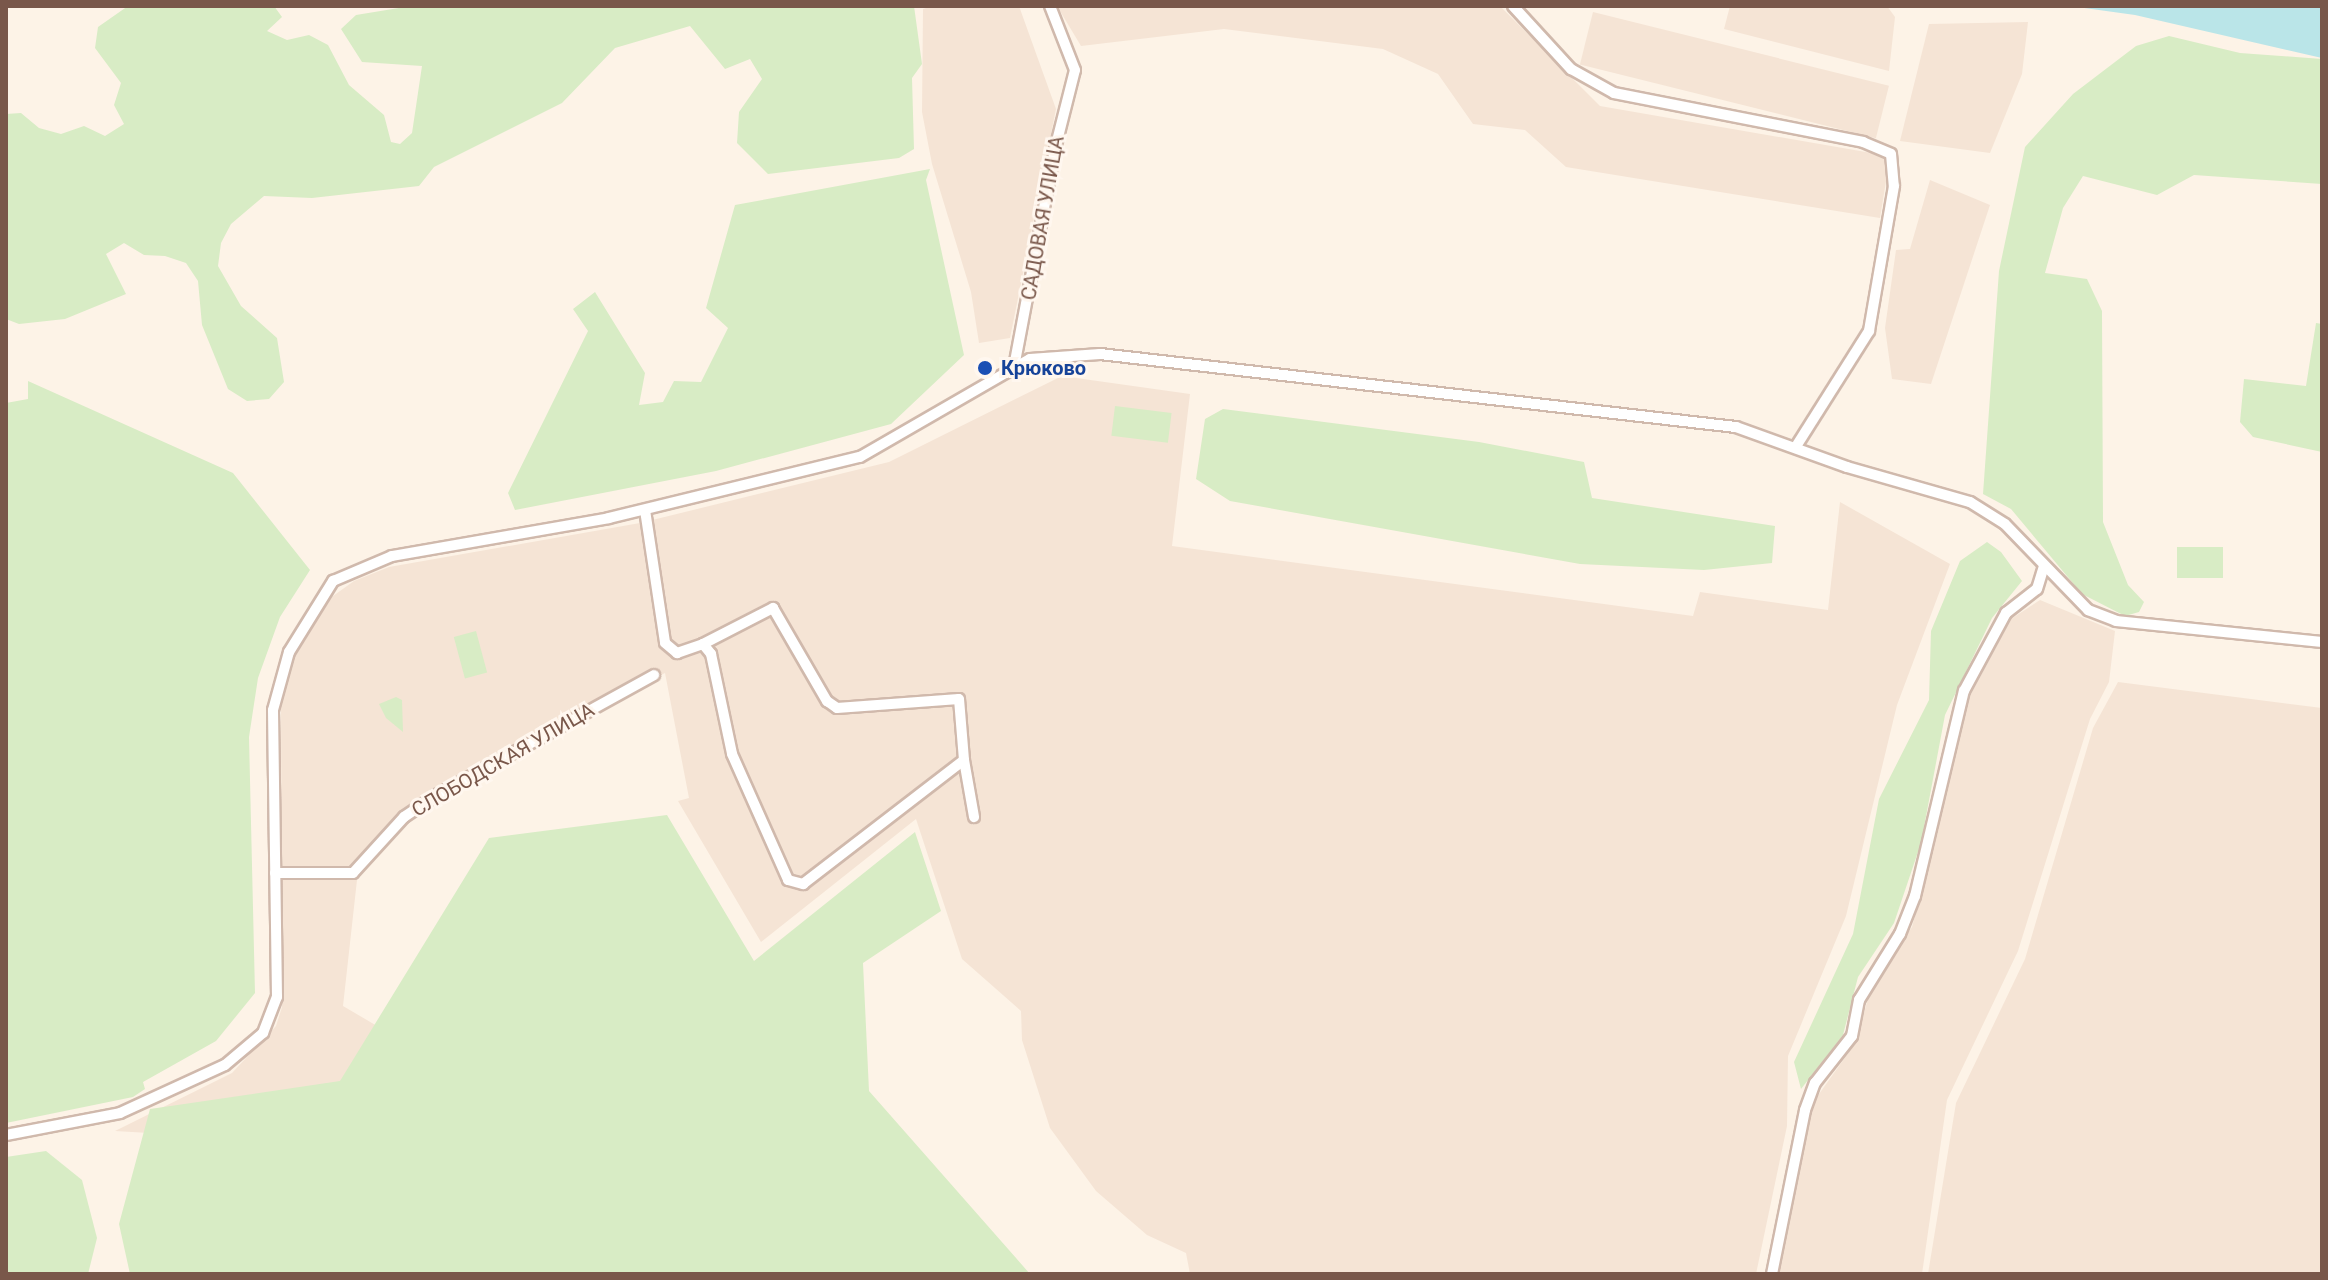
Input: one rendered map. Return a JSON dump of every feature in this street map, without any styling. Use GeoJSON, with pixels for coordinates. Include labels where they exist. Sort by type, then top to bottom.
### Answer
{"type":"FeatureCollection","features":[{"type":"Feature","properties":{"kind":"street","name":"САДОВАЯ УЛИЦА"},"geometry":{"type":"LineString","coordinates":[[1014,367],[1056,145],[1075,70],[1050,6]]}},
{"type":"Feature","properties":{"kind":"street"},"geometry":{"type":"LineString","coordinates":[[1513,6],[1571,69],[1614,93],[1863,142],[1891,154],[1894,186],[1869,331],[1795,448]]}},
{"type":"Feature","properties":{"kind":"street"},"geometry":{"type":"LineString","coordinates":[[6,1135],[120,1113],[225,1065],[263,1033],[277,997],[273,710],[289,652],[333,581],[392,556],[645,510],[860,457],[900,438],[1030,359],[1100,354],[1736,427],[1970,502],[2005,524],[2088,610],[2116,621],[2322,642]]}},
{"type":"Feature","properties":{"kind":"street"},"geometry":{"type":"LineString","coordinates":[[645,510],[665,643],[677,653],[703,644],[773,608],[781,614],[827,701],[837,708],[959,699],[964,760],[974,817]]}},
{"type":"Feature","properties":{"kind":"street"},"geometry":{"type":"LineString","coordinates":[[1772,1274],[1805,1110],[1815,1083],[1852,1036],[1859,1000],[1900,934],[1915,896],[1964,691],[2006,613],[2037,589],[2044,566]]}},
{"type":"Feature","properties":{"kind":"street"},"geometry":{"type":"LineString","coordinates":[[703,644],[711,654],[732,754],[788,880],[803,884],[964,760]]}},
{"type":"Feature","properties":{"kind":"street","name":"СЛОБОДСКАЯ УЛИЦА"},"geometry":{"type":"LineString","coordinates":[[275,873],[353,873],[404,817],[437,795],[654,675]]}},
{"type":"Feature","properties":{"kind":"shaded area"},"geometry":{"type":"Polygon","coordinates":[[[932,6],[1019,6],[1056,109],[1010,338],[979,343],[971,292],[932,164],[922,112],[923,9],[932,6]]]}},
{"type":"Feature","properties":{"kind":"shaded area"},"geometry":{"type":"Polygon","coordinates":[[[1057,6],[1500,6],[1600,106],[1883,155],[1888,169],[1880,218],[1566,167],[1525,130],[1473,124],[1438,74],[1383,49],[1224,29],[1081,46],[1057,6]]]}},
{"type":"Feature","properties":{"kind":"shaded area"},"geometry":{"type":"Polygon","coordinates":[[[1730,6],[1887,6],[1895,17],[1889,71],[1724,29],[1730,6]]]}},
{"type":"Feature","properties":{"kind":"shaded area"},"geometry":{"type":"Polygon","coordinates":[[[1593,12],[1889,86],[1876,138],[1580,64],[1593,12]]]}},
{"type":"Feature","properties":{"kind":"shaded area"},"geometry":{"type":"Polygon","coordinates":[[[2028,22],[2022,74],[1990,153],[1900,141],[1929,24],[2028,22]]]}},
{"type":"Feature","properties":{"kind":"shaded area"},"geometry":{"type":"Polygon","coordinates":[[[1930,180],[1990,205],[1931,384],[1892,379],[1885,328],[1896,250],[1910,249],[1930,180]]]}},
{"type":"Feature","properties":{"kind":"shaded area"},"geometry":{"type":"Polygon","coordinates":[[[1062,376],[1190,394],[1172,546],[1693,616],[1700,592],[1828,610],[1840,502],[1950,564],[1897,705],[1846,916],[1788,1056],[1787,1126],[1756,1274],[1190,1274],[1186,1253],[1147,1235],[1096,1191],[1050,1128],[1022,1040],[1021,1011],[962,959],[916,819],[761,942],[678,801],[689,798],[665,673],[488,768],[406,820],[368,857],[357,880],[343,1006],[389,1033],[364,1085],[200,1136],[115,1131],[232,1073],[276,1026],[282,1007],[281,703],[297,646],[326,601],[354,581],[389,567],[640,523],[889,462],[1062,376]]]}},
{"type":"Feature","properties":{"kind":"shaded area"},"geometry":{"type":"Polygon","coordinates":[[[2040,600],[2115,631],[2109,682],[2090,719],[2018,951],[1947,1100],[1922,1274],[1777,1274],[1814,1101],[1854,1045],[1873,983],[1912,927],[1938,831],[1961,713],[2011,619],[2040,600]]]}},
{"type":"Feature","properties":{"kind":"shaded area"},"geometry":{"type":"Polygon","coordinates":[[[2118,682],[2322,708],[2322,1274],[1928,1274],[1956,1103],[2025,959],[2093,728],[2118,682]]]}},
{"type":"Feature","properties":{"kind":"green space"},"geometry":{"type":"Polygon","coordinates":[[[128,6],[274,6],[282,17],[267,31],[287,40],[309,35],[328,45],[349,85],[384,115],[391,142],[400,144],[412,133],[422,66],[362,62],[341,29],[356,15],[411,6],[914,6],[922,64],[912,78],[914,149],[899,158],[768,174],[737,143],[739,112],[762,79],[750,59],[725,69],[690,26],[615,48],[562,103],[434,167],[419,186],[312,198],[264,196],[231,224],[221,243],[218,266],[241,306],[277,338],[284,382],[269,399],[247,401],[228,389],[202,325],[198,281],[186,263],[165,256],[144,255],[124,243],[106,254],[126,294],[65,319],[19,324],[6,319],[6,114],[21,113],[39,128],[61,134],[84,126],[105,136],[124,124],[114,105],[121,83],[95,48],[98,27],[128,6]]]}},
{"type":"Feature","properties":{"kind":"green space"},"geometry":{"type":"Polygon","coordinates":[[[2169,36],[2240,53],[2322,59],[2322,184],[2194,175],[2157,195],[2083,176],[2063,208],[2045,273],[2087,279],[2102,311],[2103,522],[2128,585],[2144,602],[2139,612],[2125,616],[2082,594],[2011,509],[1983,494],[1999,271],[2025,147],[2073,94],[2136,46],[2169,36]]]}},
{"type":"Feature","properties":{"kind":"green space"},"geometry":{"type":"Polygon","coordinates":[[[930,169],[926,180],[964,355],[891,424],[716,471],[515,510],[508,493],[588,331],[573,309],[595,292],[645,373],[639,405],[663,402],[674,381],[701,382],[728,328],[706,308],[735,205],[930,169]]]}},
{"type":"Feature","properties":{"kind":"green space"},"geometry":{"type":"Polygon","coordinates":[[[2316,323],[2322,324],[2322,452],[2253,437],[2240,422],[2244,379],[2306,386],[2316,323]]]}},
{"type":"Feature","properties":{"kind":"green space"},"geometry":{"type":"Polygon","coordinates":[[[28,381],[233,473],[310,570],[280,617],[258,678],[249,737],[255,993],[216,1041],[143,1082],[145,1089],[133,1097],[6,1123],[6,403],[28,399],[28,381]]]}},
{"type":"Feature","properties":{"kind":"green space"},"geometry":{"type":"Polygon","coordinates":[[[1115,406],[1172,413],[1168,443],[1111,436],[1115,406]]]}},
{"type":"Feature","properties":{"kind":"green space"},"geometry":{"type":"Polygon","coordinates":[[[1223,409],[1479,442],[1584,462],[1592,498],[1775,526],[1772,563],[1704,570],[1580,564],[1230,501],[1196,479],[1205,419],[1223,409]]]}},
{"type":"Feature","properties":{"kind":"green space"},"geometry":{"type":"Polygon","coordinates":[[[1987,542],[2001,552],[2022,581],[1992,618],[1945,715],[1921,843],[1894,923],[1858,977],[1843,1035],[1801,1089],[1794,1062],[1853,934],[1879,799],[1929,700],[1931,631],[1960,561],[1987,542]]]}},
{"type":"Feature","properties":{"kind":"green space"},"geometry":{"type":"Polygon","coordinates":[[[2177,547],[2223,547],[2223,578],[2177,578],[2177,547]]]}},
{"type":"Feature","properties":{"kind":"green space"},"geometry":{"type":"Polygon","coordinates":[[[476,631],[487,673],[465,678],[454,637],[476,631]]]}},
{"type":"Feature","properties":{"kind":"green space"},"geometry":{"type":"Polygon","coordinates":[[[396,697],[402,700],[403,732],[386,718],[379,704],[396,697]]]}},
{"type":"Feature","properties":{"kind":"green space"},"geometry":{"type":"Polygon","coordinates":[[[667,815],[754,961],[915,832],[941,911],[863,963],[869,1091],[1030,1274],[130,1274],[119,1224],[150,1109],[340,1081],[489,838],[667,815]]]}},
{"type":"Feature","properties":{"kind":"green space"},"geometry":{"type":"Polygon","coordinates":[[[46,1151],[82,1180],[97,1238],[88,1274],[6,1274],[6,1157],[46,1151]]]}},
{"type":"Feature","properties":{"kind":"water"},"geometry":{"type":"Polygon","coordinates":[[[2070,6],[2322,6],[2322,58],[2135,15],[2070,6]]]}},
{"type":"Feature","properties":{"kind":"place","name":"Крюково"},"geometry":{"type":"Point","coordinates":[985,368]}}]}
